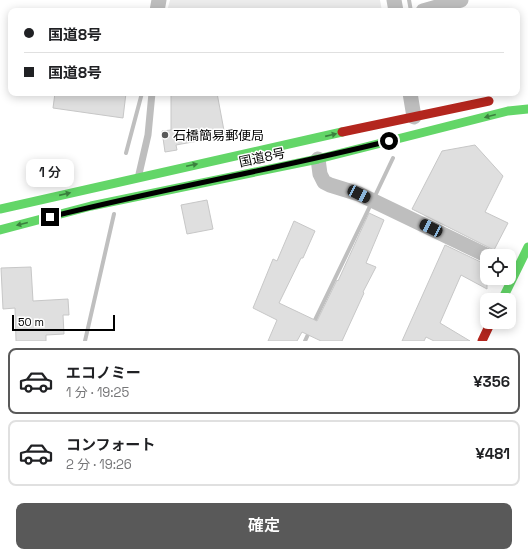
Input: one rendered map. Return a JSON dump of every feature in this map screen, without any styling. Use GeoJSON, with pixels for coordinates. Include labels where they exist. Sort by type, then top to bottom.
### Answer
{"type":"FeatureCollection","features":[{"type":"Feature","properties":{"kind":"main road","name":"国道8号"},"geometry":{"type":"LineString","coordinates":[[0,209],[138,177],[499,100]]}},
{"type":"Feature","properties":{"kind":"main road","name":"国道8号"},"geometry":{"type":"LineString","coordinates":[[0,230],[91,206],[318,159],[508,111],[528,109]]}},
{"type":"Feature","properties":{"kind":"main road"},"geometry":{"type":"LineString","coordinates":[[516,264],[528,247]]}},
{"type":"Feature","properties":{"kind":"main road"},"geometry":{"type":"LineString","coordinates":[[482,341],[488,329]]}},
{"type":"Feature","properties":{"kind":"street"},"geometry":{"type":"LineString","coordinates":[[433,8],[461,0]]}},
{"type":"Feature","properties":{"kind":"street"},"geometry":{"type":"LineString","coordinates":[[410,96],[414,117]]}},
{"type":"Feature","properties":{"kind":"street"},"geometry":{"type":"LineString","coordinates":[[318,159],[320,174],[324,182],[359,194],[480,252]]}},
{"type":"Feature","properties":{"kind":"lane"},"geometry":{"type":"LineString","coordinates":[[138,177],[148,135],[152,96]]}},
{"type":"Feature","properties":{"kind":"shaded area"},"geometry":{"type":"Polygon","coordinates":[[[170,0],[380,0],[381,8],[168,8],[170,0]]]}},
{"type":"Feature","properties":{"kind":"building"},"geometry":{"type":"Polygon","coordinates":[[[55,96],[126,96],[123,118],[53,108],[55,96]]]}},
{"type":"Feature","properties":{"kind":"building"},"geometry":{"type":"Polygon","coordinates":[[[171,96],[218,96],[225,136],[176,145],[177,150],[165,152],[162,131],[171,130],[171,96]]]}},
{"type":"Feature","properties":{"kind":"building"},"geometry":{"type":"Polygon","coordinates":[[[475,145],[503,176],[485,212],[508,223],[495,249],[412,209],[442,151],[475,145]]]}},
{"type":"Feature","properties":{"kind":"building"},"geometry":{"type":"Polygon","coordinates":[[[207,200],[213,229],[187,234],[181,205],[207,200]]]}},
{"type":"Feature","properties":{"kind":"building"},"geometry":{"type":"Polygon","coordinates":[[[369,213],[384,220],[366,263],[376,267],[363,292],[364,293],[342,341],[321,341],[302,332],[297,341],[268,341],[277,320],[253,308],[273,259],[277,261],[294,221],[315,231],[303,258],[301,258],[279,303],[317,321],[337,280],[338,281],[369,213]]]}},
{"type":"Feature","properties":{"kind":"building"},"geometry":{"type":"Polygon","coordinates":[[[445,245],[480,262],[480,285],[487,285],[487,289],[461,275],[440,323],[470,341],[434,341],[426,337],[424,341],[402,341],[445,245]]]}},
{"type":"Feature","properties":{"kind":"building"},"geometry":{"type":"Polygon","coordinates":[[[31,267],[33,301],[68,299],[69,315],[63,315],[64,334],[46,335],[46,341],[16,341],[15,308],[3,309],[1,268],[31,267]]]}},
{"type":"Feature","properties":{"kind":"waterway"},"geometry":{"type":"LineString","coordinates":[[409,0],[410,8]]}},
{"type":"Feature","properties":{"kind":"waterway"},"geometry":{"type":"LineString","coordinates":[[126,153],[141,96]]}},
{"type":"Feature","properties":{"kind":"waterway"},"geometry":{"type":"LineString","coordinates":[[374,198],[393,158]]}},
{"type":"Feature","properties":{"kind":"waterway"},"geometry":{"type":"LineString","coordinates":[[313,324],[371,204]]}},
{"type":"Feature","properties":{"kind":"waterway"},"geometry":{"type":"LineString","coordinates":[[85,341],[114,214]]}},
{"type":"Feature","properties":{"kind":"waterway"},"geometry":{"type":"LineString","coordinates":[[305,341],[310,330]]}},
{"type":"Feature","properties":{"kind":"traffic: fast"},"geometry":{"type":"LineString","coordinates":[[0,230],[91,206],[318,159],[508,111],[528,109]]}},
{"type":"Feature","properties":{"kind":"traffic: fast"},"geometry":{"type":"LineString","coordinates":[[0,209],[342,132]]}},
{"type":"Feature","properties":{"kind":"traffic: fast"},"geometry":{"type":"LineString","coordinates":[[505,293],[528,247]]}},
{"type":"Feature","properties":{"kind":"traffic: jam"},"geometry":{"type":"LineString","coordinates":[[342,132],[489,101]]}},
{"type":"Feature","properties":{"kind":"traffic: jam"},"geometry":{"type":"LineString","coordinates":[[482,341],[488,329]]}},
{"type":"Feature","properties":{"kind":"place","name":"石橋簡易郵便局"},"geometry":{"type":"Point","coordinates":[165,135]}},
{"type":"Feature","properties":{"kind":"route"},"geometry":{"type":"LineString","coordinates":[[50,217],[91,206],[318,159],[389,141]]}}]}
